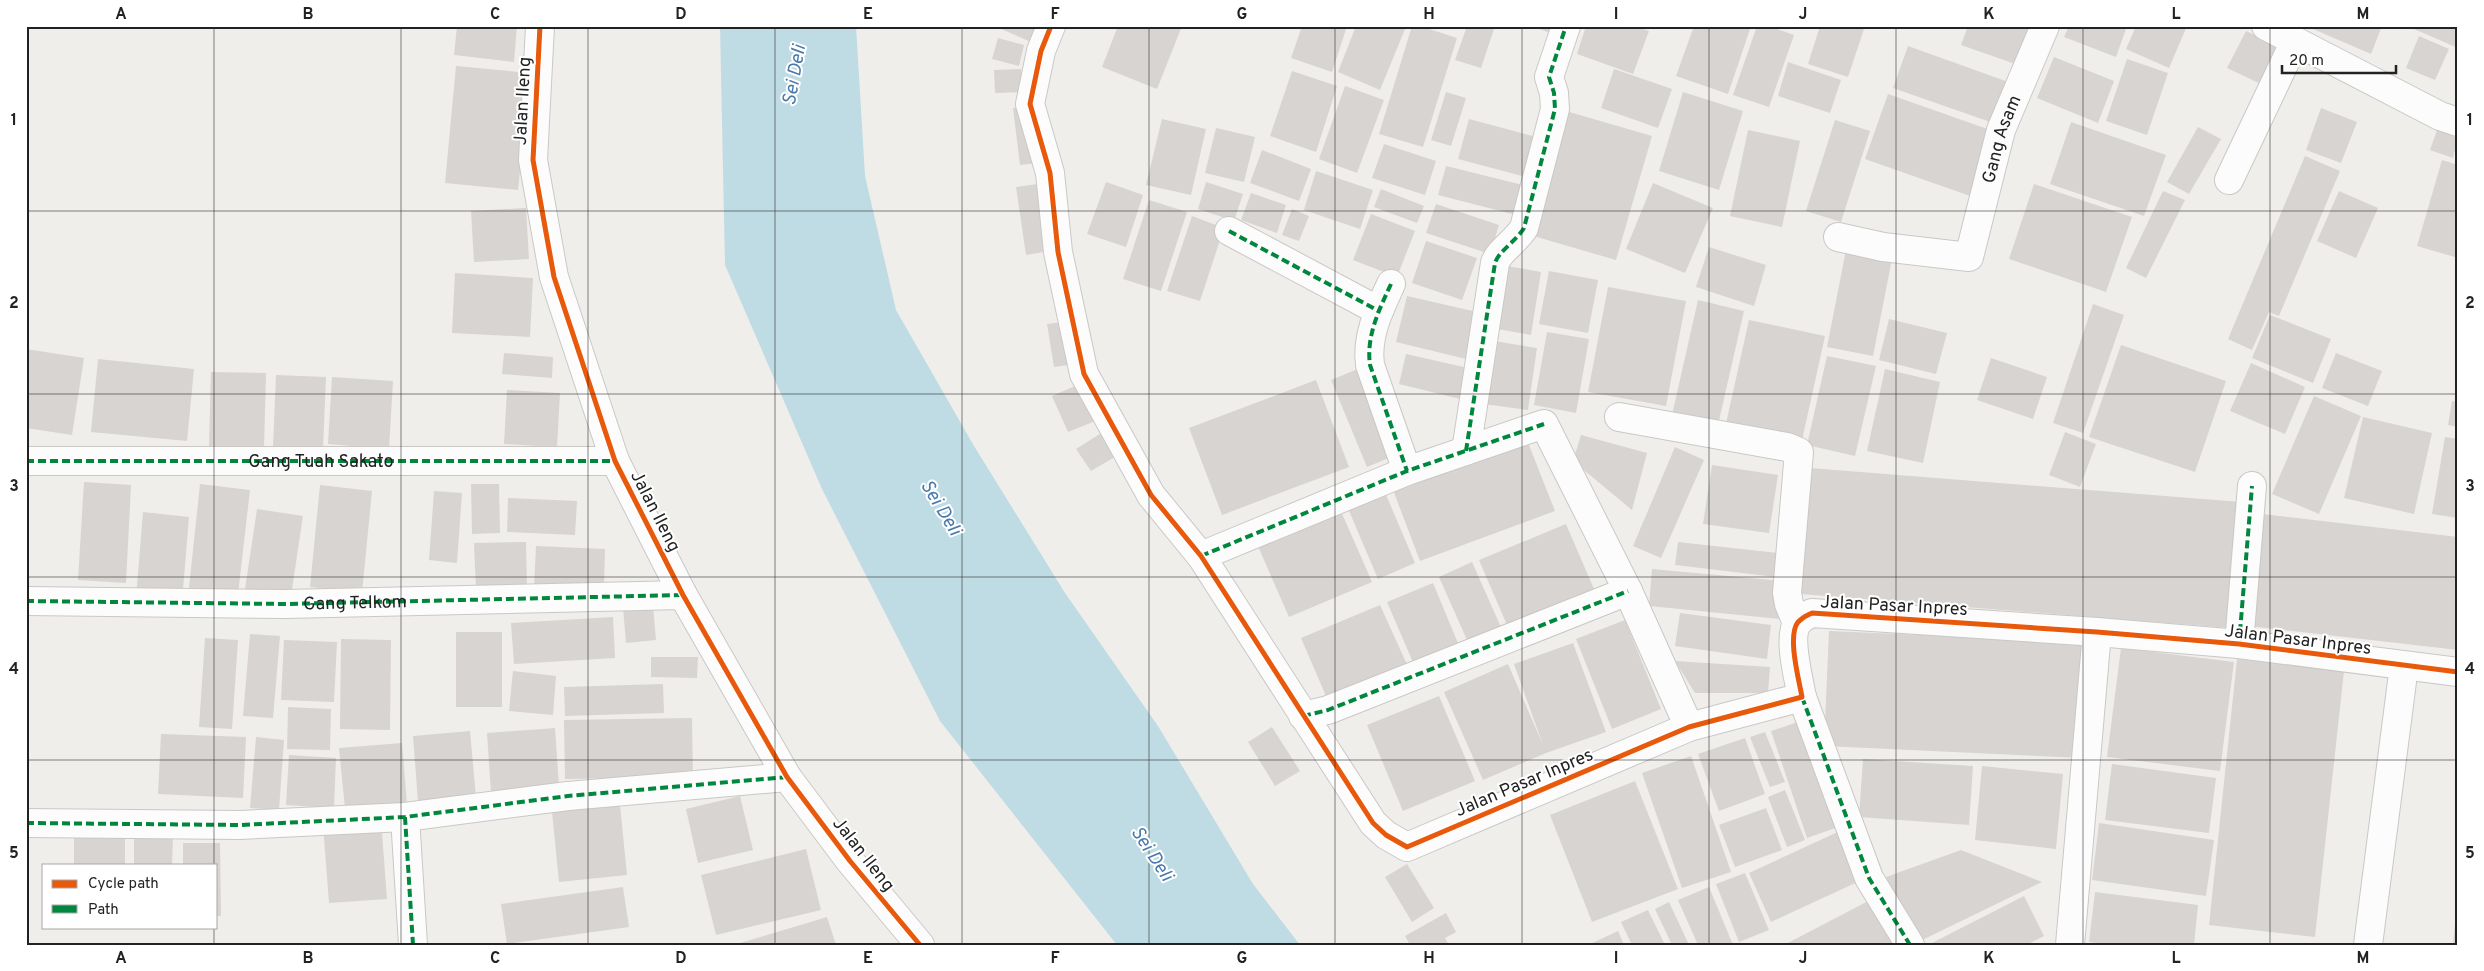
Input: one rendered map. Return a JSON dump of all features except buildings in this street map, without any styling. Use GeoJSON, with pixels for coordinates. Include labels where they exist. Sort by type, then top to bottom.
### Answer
{"type":"FeatureCollection","features":[{"type":"Feature","properties":{"kind":"street","name":"Jalan Ileng"},"geometry":{"type":"LineString","coordinates":[[540,26],[533,160],[554,278],[616,461],[684,595],[787,777],[850,861],[920,945]]}},
{"type":"Feature","properties":{"kind":"street"},"geometry":{"type":"LineString","coordinates":[[1051,26],[1041,51],[1030,104],[1050,173],[1058,252],[1084,374],[1151,495],[1201,556],[1303,716],[1328,710],[1628,591]]}},
{"type":"Feature","properties":{"kind":"street"},"geometry":{"type":"LineString","coordinates":[[1466,451],[1494,263],[1496,258],[1516,240],[1524,228],[1555,108],[1554,93],[1548,78],[1566,26]]}},
{"type":"Feature","properties":{"kind":"street","name":"Gang Asam"},"geometry":{"type":"LineString","coordinates":[[1838,237],[1883,247],[1969,257],[2001,130],[2045,26]]}},
{"type":"Feature","properties":{"kind":"street"},"geometry":{"type":"LineString","coordinates":[[2266,26],[2440,116],[2458,122]]}},
{"type":"Feature","properties":{"kind":"street"},"geometry":{"type":"LineString","coordinates":[[2229,180],[2295,42]]}},
{"type":"Feature","properties":{"kind":"street"},"geometry":{"type":"LineString","coordinates":[[1229,231],[1379,311]]}},
{"type":"Feature","properties":{"kind":"street"},"geometry":{"type":"LineString","coordinates":[[1391,284],[1379,311],[1368,348],[1370,365],[1408,471]]}},
{"type":"Feature","properties":{"kind":"street"},"geometry":{"type":"LineString","coordinates":[[1619,417],[1787,447],[1799,452],[1787,593],[1789,604],[1797,623]]}},
{"type":"Feature","properties":{"kind":"street"},"geometry":{"type":"LineString","coordinates":[[1201,556],[1408,471],[1544,424],[1628,591],[1689,726]]}},
{"type":"Feature","properties":{"kind":"street","name":"Gang Tuah Sakato"},"geometry":{"type":"LineString","coordinates":[[26,461],[616,461]]}},
{"type":"Feature","properties":{"kind":"street"},"geometry":{"type":"LineString","coordinates":[[2239,644],[2252,486]]}},
{"type":"Feature","properties":{"kind":"street","name":"Gang Telkom"},"geometry":{"type":"LineString","coordinates":[[26,601],[285,604],[684,595]]}},
{"type":"Feature","properties":{"kind":"street","name":"Jalan Pasar Inpres"},"geometry":{"type":"LineString","coordinates":[[1303,716],[1373,823],[1386,836],[1407,847],[1689,726],[1802,697],[1794,646],[1794,633],[1797,623],[1812,613],[2096,632],[2239,644],[2458,672]]}},
{"type":"Feature","properties":{"kind":"street"},"geometry":{"type":"LineString","coordinates":[[2070,945],[2096,632]]}},
{"type":"Feature","properties":{"kind":"street"},"geometry":{"type":"LineString","coordinates":[[2368,945],[2404,666]]}},
{"type":"Feature","properties":{"kind":"street"},"geometry":{"type":"LineString","coordinates":[[1802,697],[1869,878],[1910,945]]}},
{"type":"Feature","properties":{"kind":"street"},"geometry":{"type":"LineString","coordinates":[[26,823],[240,825],[405,817],[568,796],[787,777]]}},
{"type":"Feature","properties":{"kind":"street"},"geometry":{"type":"LineString","coordinates":[[405,817],[412,945]]}},
{"type":"Feature","properties":{"kind":"water","name":"Sei Deli"},"geometry":{"type":"Polygon","coordinates":[[[720,26],[856,26],[865,176],[896,310],[974,446],[1065,593],[1158,726],[1253,884],[1300,945],[1117,945],[940,721],[822,489],[725,265],[720,26]]]}},
{"type":"Feature","properties":{"kind":"marked path"},"geometry":{"type":"LineString","coordinates":[[1466,451],[1495,263],[1524,228],[1555,109],[1554,93],[1549,77],[1566,26]]}},
{"type":"Feature","properties":{"kind":"marked path"},"geometry":{"type":"LineString","coordinates":[[1229,231],[1379,311]]}},
{"type":"Feature","properties":{"kind":"marked path"},"geometry":{"type":"LineString","coordinates":[[1391,284],[1374,323],[1369,354],[1370,365],[1407,471]]}},
{"type":"Feature","properties":{"kind":"marked path"},"geometry":{"type":"LineString","coordinates":[[1201,556],[1407,471],[1544,424]]}},
{"type":"Feature","properties":{"kind":"marked path"},"geometry":{"type":"LineString","coordinates":[[26,461],[615,461]]}},
{"type":"Feature","properties":{"kind":"marked path"},"geometry":{"type":"LineString","coordinates":[[2239,644],[2252,486]]}},
{"type":"Feature","properties":{"kind":"marked path"},"geometry":{"type":"LineString","coordinates":[[1303,716],[1328,710],[1628,591]]}},
{"type":"Feature","properties":{"kind":"marked path"},"geometry":{"type":"LineString","coordinates":[[26,601],[285,604],[683,595]]}},
{"type":"Feature","properties":{"kind":"marked path"},"geometry":{"type":"LineString","coordinates":[[1802,697],[1869,878],[1910,945]]}},
{"type":"Feature","properties":{"kind":"marked path"},"geometry":{"type":"LineString","coordinates":[[26,823],[240,825],[405,817],[568,796],[787,777]]}},
{"type":"Feature","properties":{"kind":"marked path"},"geometry":{"type":"LineString","coordinates":[[405,817],[413,945]]}},
{"type":"Feature","properties":{"kind":"cycle path"},"geometry":{"type":"LineString","coordinates":[[540,26],[533,160],[554,277],[615,461],[683,595],[787,777],[850,861],[920,945]]}},
{"type":"Feature","properties":{"kind":"cycle path"},"geometry":{"type":"LineString","coordinates":[[1051,26],[1041,51],[1030,104],[1050,173],[1058,252],[1084,374],[1151,495],[1201,556],[1373,823],[1386,835],[1407,847],[1689,727],[1802,697],[1795,658],[1794,637],[1798,622],[1812,613],[2097,632],[2239,644],[2458,672]]}}]}
